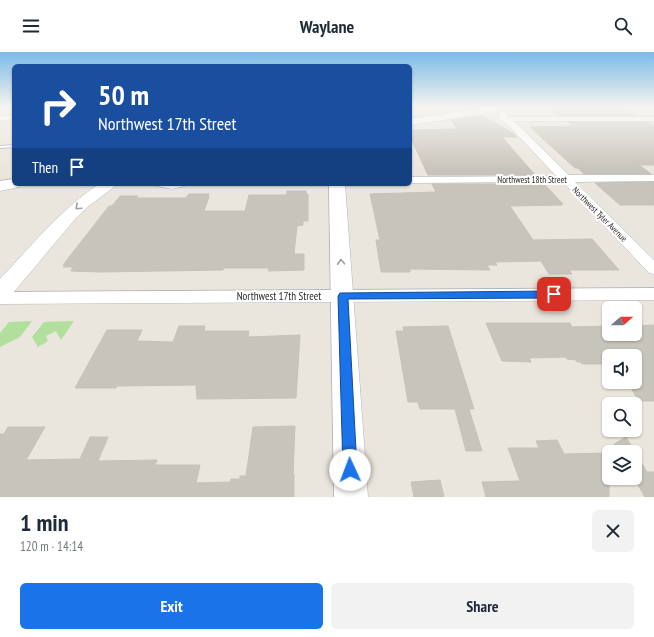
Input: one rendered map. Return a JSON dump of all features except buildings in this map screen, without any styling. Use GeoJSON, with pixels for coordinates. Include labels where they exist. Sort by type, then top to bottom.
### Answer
{"type":"FeatureCollection","features":[{"type":"Feature","properties":{"kind":"main road"},"geometry":{"type":"LineString","coordinates":[[0,186],[12,184]]}},
{"type":"Feature","properties":{"kind":"main road"},"geometry":{"type":"LineString","coordinates":[[0,293],[70,214],[83,202],[106,186]]}},
{"type":"Feature","properties":{"kind":"main road"},"geometry":{"type":"LineString","coordinates":[[337,186],[351,497]]}},
{"type":"Feature","properties":{"kind":"street","name":"Northwest Tyler Avenue"},"geometry":{"type":"LineString","coordinates":[[517,129],[654,269]]}},
{"type":"Feature","properties":{"kind":"street","name":"Northwest 18th Street"},"geometry":{"type":"LineString","coordinates":[[412,180],[654,178]]}},
{"type":"Feature","properties":{"kind":"street","name":"Northwest 17th Street"},"geometry":{"type":"LineString","coordinates":[[0,298],[654,294]]}},
{"type":"Feature","properties":{"kind":"lane"},"geometry":{"type":"LineString","coordinates":[[0,147],[12,146]]}},
{"type":"Feature","properties":{"kind":"green space"},"geometry":{"type":"Polygon","coordinates":[[[32,321],[20,337],[0,347],[0,333],[9,322],[32,321]]]}},
{"type":"Feature","properties":{"kind":"green space"},"geometry":{"type":"Polygon","coordinates":[[[74,321],[61,340],[56,331],[46,336],[48,341],[38,347],[32,337],[44,322],[74,321]]]}},
{"type":"Feature","properties":{"kind":"route"},"geometry":{"type":"LineString","coordinates":[[350,470],[343,296],[554,294]]}}]}
